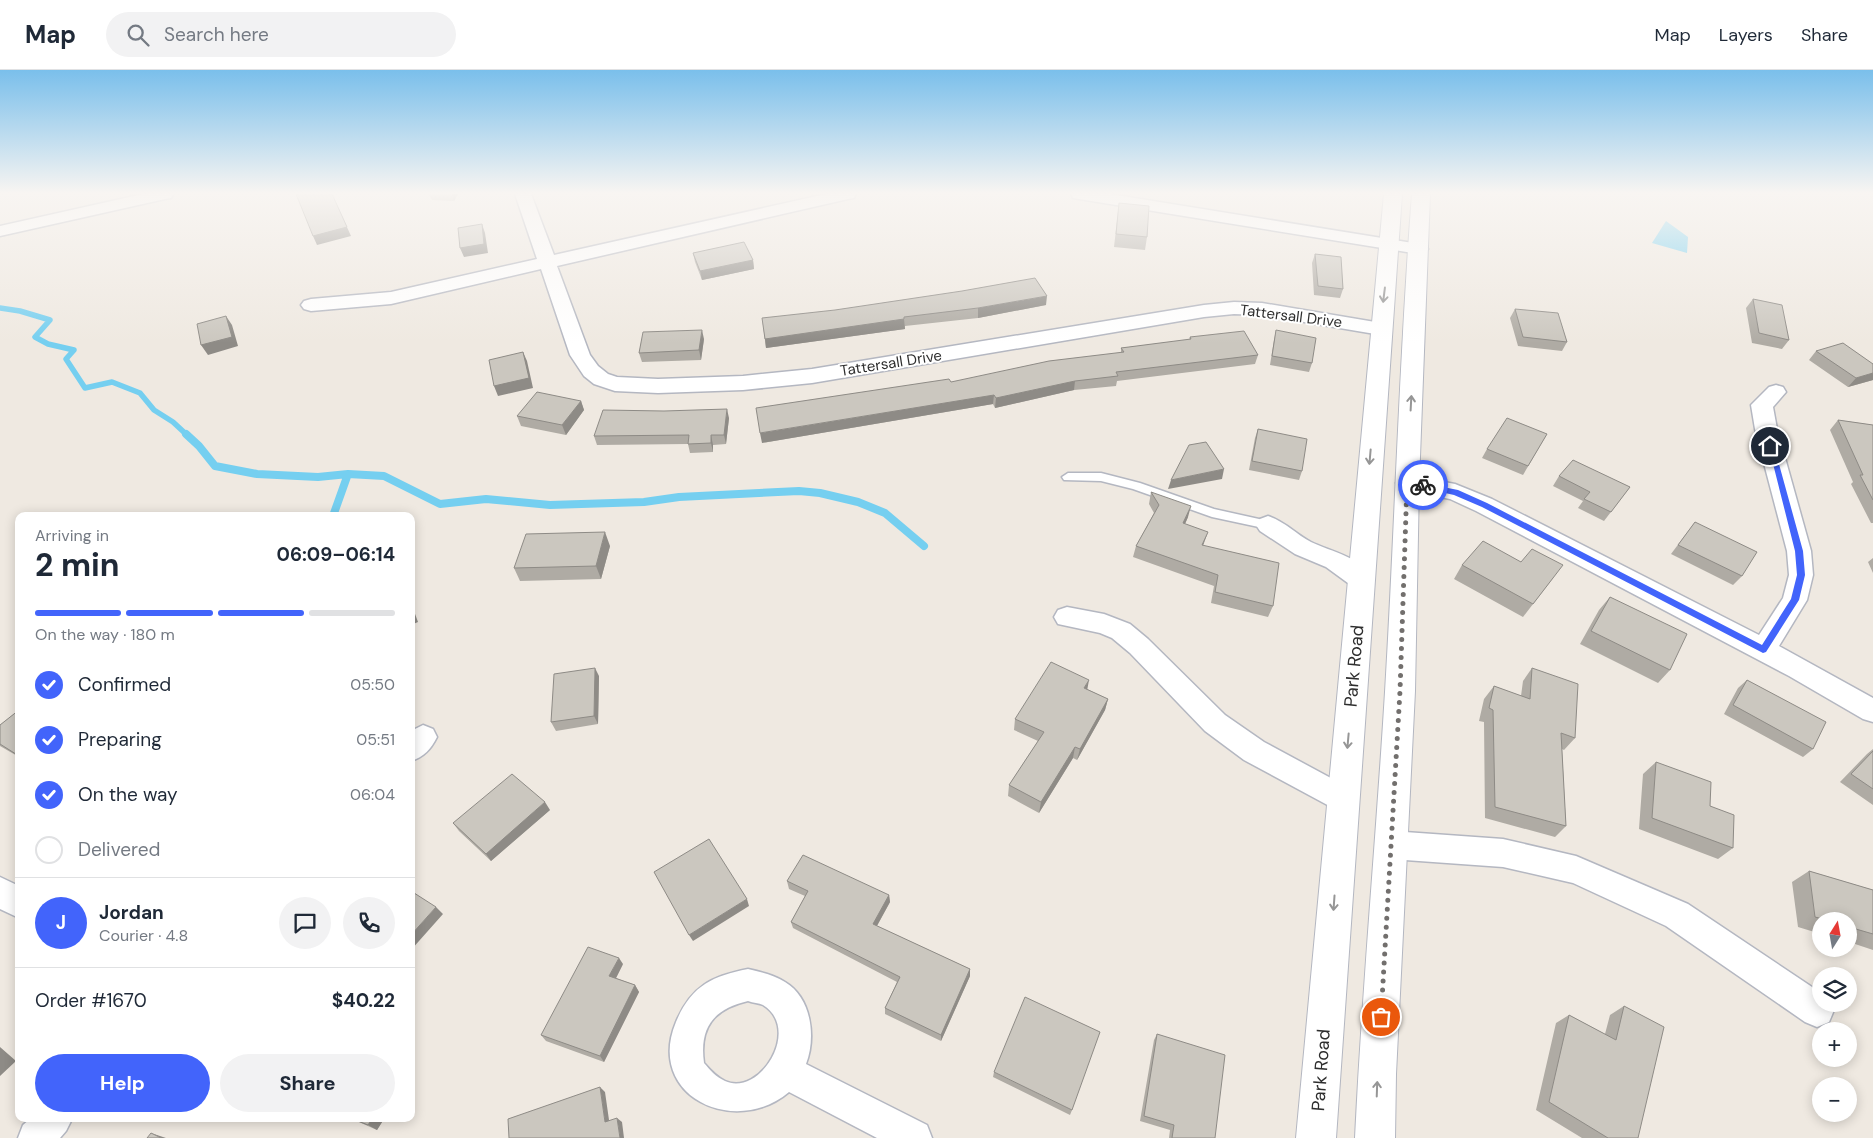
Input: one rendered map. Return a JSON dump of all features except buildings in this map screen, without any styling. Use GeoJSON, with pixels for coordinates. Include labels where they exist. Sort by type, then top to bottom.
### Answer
{"type":"FeatureCollection","features":[{"type":"Feature","properties":{"kind":"main road","name":"Park Road"},"geometry":{"type":"LineString","coordinates":[[1316,1138],[1380,329],[1390,244]]}},
{"type":"Feature","properties":{"kind":"main road"},"geometry":{"type":"LineString","coordinates":[[1375,1138],[1400,691],[1407,483],[1419,244]]}},
{"type":"Feature","properties":{"kind":"street","name":"Tattersall Drive"},"geometry":{"type":"LineString","coordinates":[[540,244],[580,355],[591,372],[601,379],[615,384],[632,386],[743,382],[812,376],[1204,311],[1234,308],[1277,311],[1380,329]]}},
{"type":"Feature","properties":{"kind":"street"},"geometry":{"type":"LineString","coordinates":[[311,305],[391,298],[630,244]]}},
{"type":"Feature","properties":{"kind":"street"},"geometry":{"type":"LineString","coordinates":[[1390,244],[1419,249]]}},
{"type":"Feature","properties":{"kind":"street"},"geometry":{"type":"LineString","coordinates":[[1763,650],[1795,600],[1801,575],[1799,551],[1766,429],[1762,405],[1776,392]]}},
{"type":"Feature","properties":{"kind":"street"},"geometry":{"type":"LineString","coordinates":[[1407,483],[1450,491],[1484,505],[1763,650],[1873,711]]}},
{"type":"Feature","properties":{"kind":"street"},"geometry":{"type":"LineString","coordinates":[[1268,525],[1303,548],[1335,561],[1361,579]]}},
{"type":"Feature","properties":{"kind":"street"},"geometry":{"type":"LineString","coordinates":[[1067,617],[1104,624],[1121,631],[1139,646],[1215,723],[1254,751],[1343,799]]}},
{"type":"Feature","properties":{"kind":"street"},"geometry":{"type":"LineString","coordinates":[[1391,845],[1503,853],[1576,870],[1677,915],[1812,1007]]}},
{"type":"Feature","properties":{"kind":"street"},"geometry":{"type":"LineString","coordinates":[[0,892],[15,901]]}},
{"type":"Feature","properties":{"kind":"street"},"geometry":{"type":"LineString","coordinates":[[784,1070],[914,1138]]}},
{"type":"Feature","properties":{"kind":"street"},"geometry":{"type":"LineString","coordinates":[[36,1138],[51,1122]]}},
{"type":"Feature","properties":{"kind":"lane"},"geometry":{"type":"LineString","coordinates":[[1068,477],[1100,477],[1136,486],[1212,513],[1268,525]]}},
{"type":"Feature","properties":{"kind":"water"},"geometry":{"type":"Polygon","coordinates":[[[1655,244],[1688,244],[1687,253],[1655,244]]]}},
{"type":"Feature","properties":{"kind":"waterway"},"geometry":{"type":"LineString","coordinates":[[0,308],[20,311],[50,320],[35,337],[48,344],[74,350],[66,359],[85,388],[112,382],[140,393],[154,410],[173,422],[187,435]]}},
{"type":"Feature","properties":{"kind":"waterway"},"geometry":{"type":"LineString","coordinates":[[186,434],[199,446],[215,466],[257,474],[318,477],[348,474]]}},
{"type":"Feature","properties":{"kind":"waterway"},"geometry":{"type":"LineString","coordinates":[[334,512],[348,474]]}},
{"type":"Feature","properties":{"kind":"waterway"},"geometry":{"type":"LineString","coordinates":[[348,474],[384,476],[440,504],[486,499],[550,505],[644,502],[679,497],[799,491],[820,493],[858,502],[885,513],[924,546]]}},
{"type":"Feature","properties":{"kind":"way so far"},"geometry":{"type":"LineString","coordinates":[[1381,1017],[1400,691],[1407,483],[1423,485]]}},
{"type":"Feature","properties":{"kind":"route"},"geometry":{"type":"LineString","coordinates":[[1423,485],[1455,492],[1484,505],[1763,650],[1795,600],[1801,575],[1799,551],[1770,446]]}}]}
